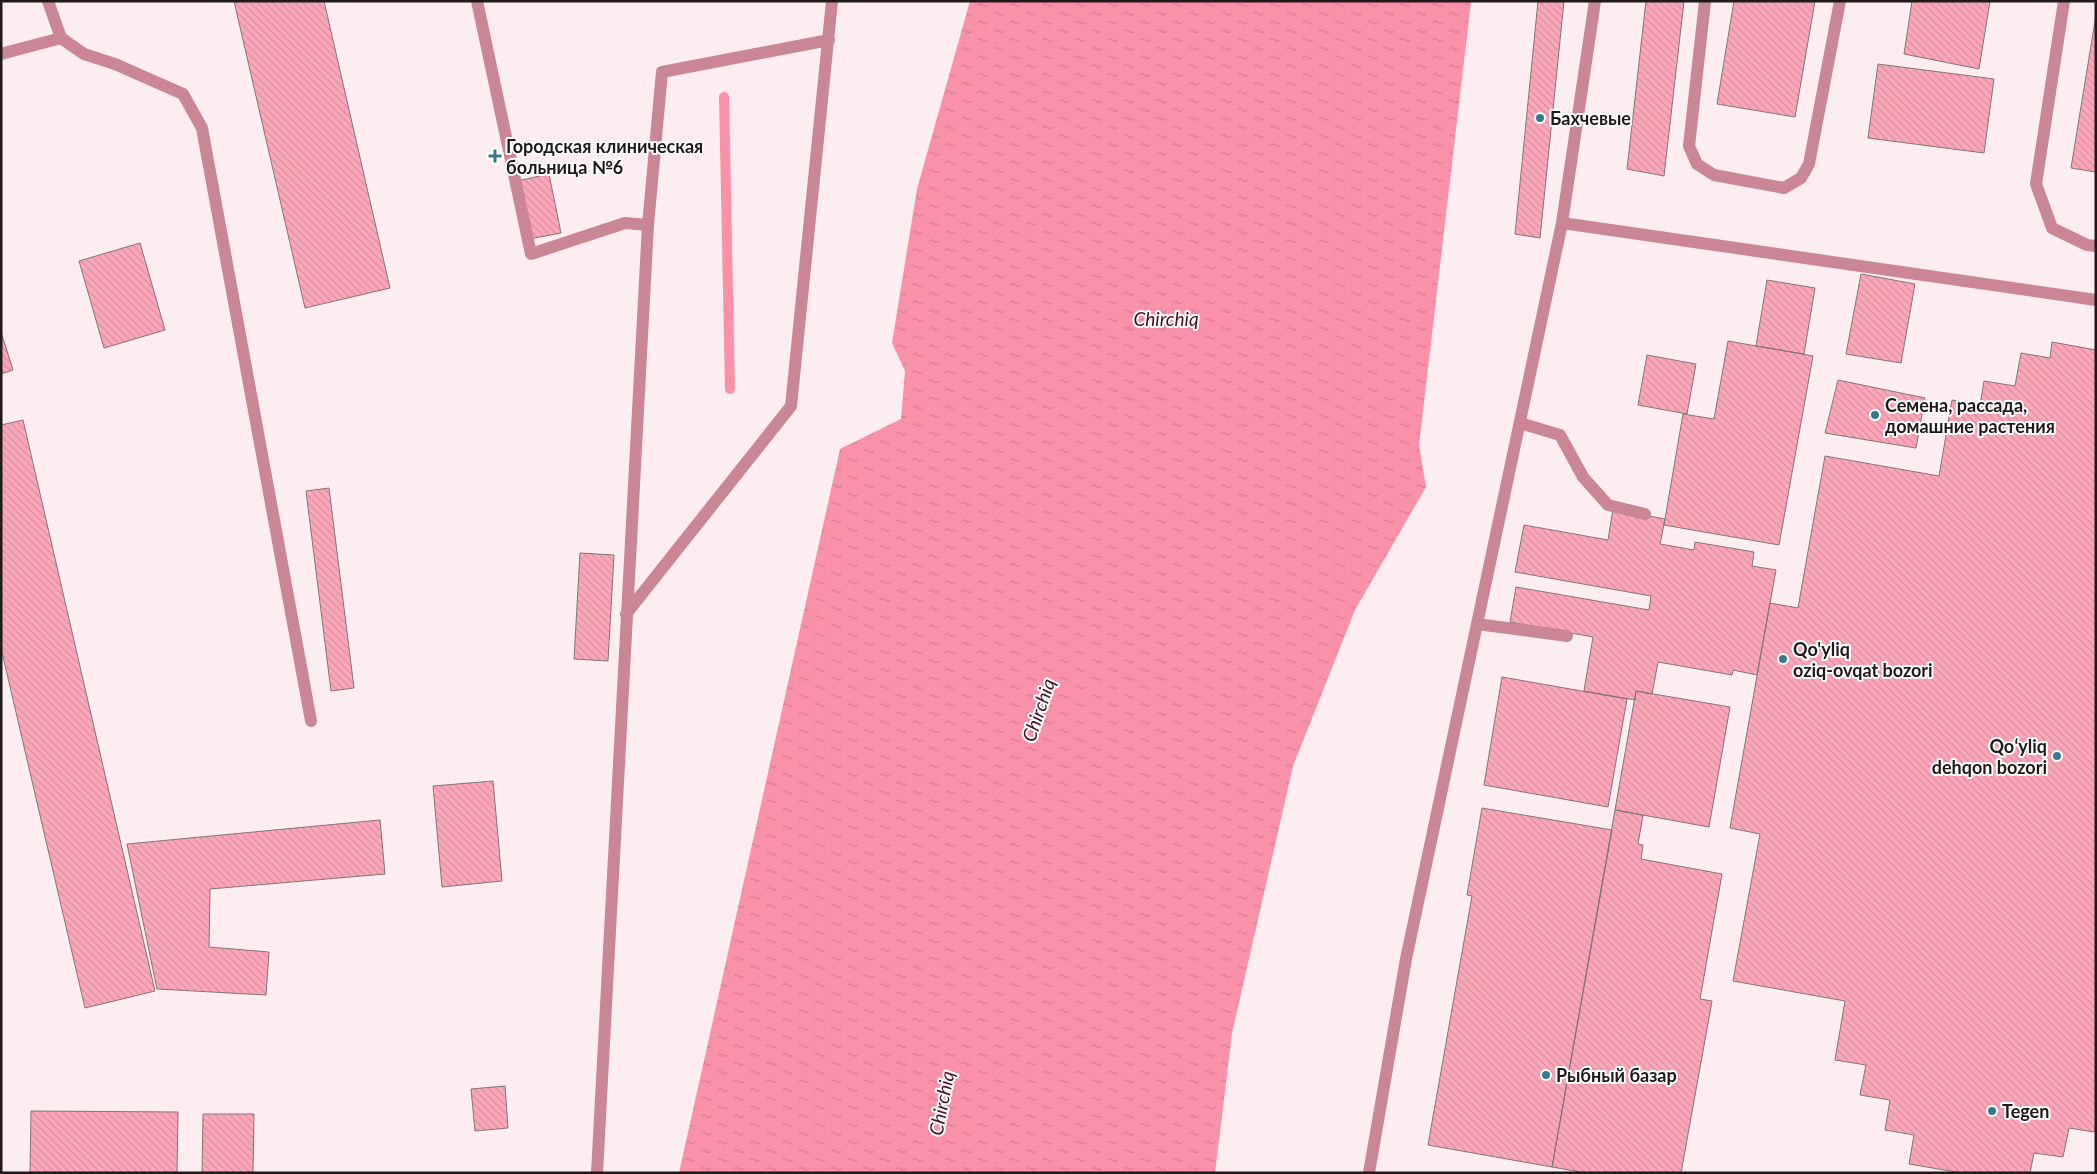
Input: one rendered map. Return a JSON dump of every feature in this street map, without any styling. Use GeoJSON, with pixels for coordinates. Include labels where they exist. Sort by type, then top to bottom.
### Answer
{"type":"FeatureCollection","features":[{"type":"Feature","properties":{"kind":"lane"},"geometry":{"type":"LineString","coordinates":[[48,1],[61,38],[84,54],[115,64],[183,94],[202,128],[311,721]]}},
{"type":"Feature","properties":{"kind":"lane"},"geometry":{"type":"LineString","coordinates":[[477,1],[531,254],[625,224],[648,225]]}},
{"type":"Feature","properties":{"kind":"lane"},"geometry":{"type":"LineString","coordinates":[[626,614],[791,406],[832,1]]}},
{"type":"Feature","properties":{"kind":"lane"},"geometry":{"type":"LineString","coordinates":[[1369,1173],[1406,959],[1562,223],[1595,1]]}},
{"type":"Feature","properties":{"kind":"lane"},"geometry":{"type":"LineString","coordinates":[[1705,1],[1689,146],[1697,164],[1714,175],[1784,188],[1801,178],[1809,164],[1840,1]]}},
{"type":"Feature","properties":{"kind":"lane"},"geometry":{"type":"LineString","coordinates":[[2064,1],[2036,184],[2052,228],[2087,245],[2096,246]]}},
{"type":"Feature","properties":{"kind":"lane"},"geometry":{"type":"LineString","coordinates":[[1,54],[61,38]]}},
{"type":"Feature","properties":{"kind":"lane"},"geometry":{"type":"LineString","coordinates":[[597,1173],[648,225],[662,72],[829,40]]}},
{"type":"Feature","properties":{"kind":"lane"},"geometry":{"type":"LineString","coordinates":[[1562,223],[2096,300]]}},
{"type":"Feature","properties":{"kind":"lane"},"geometry":{"type":"LineString","coordinates":[[1520,423],[1560,435],[1583,477],[1608,505],[1645,514]]}},
{"type":"Feature","properties":{"kind":"lane"},"geometry":{"type":"LineString","coordinates":[[1477,624],[1567,636]]}},
{"type":"Feature","properties":{"kind":"water","name":"Chirchiq"},"geometry":{"type":"Polygon","coordinates":[[[970,1],[1471,1],[1419,445],[1426,487],[1355,610],[1293,766],[1232,1033],[1215,1173],[679,1173],[840,449],[901,419],[905,371],[892,343],[917,189],[970,1]]]}},
{"type":"Feature","properties":{"kind":"building"},"geometry":{"type":"Polygon","coordinates":[[[234,1],[324,1],[390,288],[305,308],[234,1]]]}},
{"type":"Feature","properties":{"kind":"building","name":"Бахчевые"},"geometry":{"type":"Polygon","coordinates":[[[1538,1],[1564,1],[1540,238],[1515,234],[1538,1]]]}},
{"type":"Feature","properties":{"kind":"building"},"geometry":{"type":"Polygon","coordinates":[[[1646,1],[1684,1],[1664,176],[1627,169],[1646,1]]]}},
{"type":"Feature","properties":{"kind":"building"},"geometry":{"type":"Polygon","coordinates":[[[1734,1],[1815,1],[1795,117],[1717,104],[1734,1]]]}},
{"type":"Feature","properties":{"kind":"building"},"geometry":{"type":"Polygon","coordinates":[[[1912,1],[1990,1],[1979,69],[1904,54],[1912,1]]]}},
{"type":"Feature","properties":{"kind":"building"},"geometry":{"type":"Polygon","coordinates":[[[2096,15],[2096,172],[2071,168],[2096,15]]]}},
{"type":"Feature","properties":{"kind":"building"},"geometry":{"type":"Polygon","coordinates":[[[1878,64],[1994,79],[1984,153],[1868,138],[1878,64]]]}},
{"type":"Feature","properties":{"kind":"building"},"geometry":{"type":"Polygon","coordinates":[[[549,174],[561,233],[529,239],[517,181],[549,174]]]}},
{"type":"Feature","properties":{"kind":"building"},"geometry":{"type":"Polygon","coordinates":[[[140,243],[165,330],[104,348],[79,261],[140,243]]]}},
{"type":"Feature","properties":{"kind":"building"},"geometry":{"type":"Polygon","coordinates":[[[1861,274],[1915,284],[1901,363],[1846,354],[1861,274]]]}},
{"type":"Feature","properties":{"kind":"building"},"geometry":{"type":"Polygon","coordinates":[[[1767,280],[1815,288],[1804,354],[1756,346],[1767,280]]]}},
{"type":"Feature","properties":{"kind":"building"},"geometry":{"type":"Polygon","coordinates":[[[1,332],[13,370],[1,374],[1,332]]]}},
{"type":"Feature","properties":{"kind":"building"},"geometry":{"type":"Polygon","coordinates":[[[1728,341],[1813,356],[1779,545],[1664,525],[1683,414],[1714,419],[1728,341]]]}},
{"type":"Feature","properties":{"kind":"building"},"geometry":{"type":"Polygon","coordinates":[[[2052,342],[2096,350],[2096,1125],[2094,1132],[2069,1128],[2063,1157],[2034,1153],[2030,1173],[1962,1173],[1909,1164],[1914,1135],[1885,1130],[1890,1100],[1860,1095],[1866,1065],[1835,1060],[1845,1001],[1733,981],[1760,834],[1730,828],[1770,603],[1798,608],[1825,456],[1939,476],[1952,400],[1980,405],[1984,381],[2015,386],[2021,353],[2050,358],[2052,342]]]}},
{"type":"Feature","properties":{"kind":"building"},"geometry":{"type":"Polygon","coordinates":[[[1647,355],[1696,364],[1687,414],[1638,405],[1647,355]]]}},
{"type":"Feature","properties":{"kind":"building","name":"Семена, рассада, домашние растения"},"geometry":{"type":"Polygon","coordinates":[[[1838,380],[1925,398],[1916,448],[1825,433],[1838,380]]]}},
{"type":"Feature","properties":{"kind":"building"},"geometry":{"type":"Polygon","coordinates":[[[23,420],[155,991],[85,1008],[1,648],[1,425],[23,420]]]}},
{"type":"Feature","properties":{"kind":"building"},"geometry":{"type":"Polygon","coordinates":[[[329,488],[354,688],[331,691],[306,491],[329,488]]]}},
{"type":"Feature","properties":{"kind":"building"},"geometry":{"type":"Polygon","coordinates":[[[1613,509],[1665,519],[1660,544],[1694,550],[1695,542],[1754,552],[1752,566],[1776,570],[1757,675],[1733,670],[1732,675],[1658,662],[1652,694],[1636,691],[1635,700],[1584,691],[1593,637],[1510,622],[1516,587],[1649,610],[1651,596],[1515,572],[1524,525],[1608,540],[1613,509]]]}},
{"type":"Feature","properties":{"kind":"building"},"geometry":{"type":"Polygon","coordinates":[[[580,553],[614,555],[608,661],[574,659],[580,553]]]}},
{"type":"Feature","properties":{"kind":"building"},"geometry":{"type":"Polygon","coordinates":[[[1502,677],[1627,699],[1608,807],[1484,785],[1502,677]]]}},
{"type":"Feature","properties":{"kind":"building"},"geometry":{"type":"Polygon","coordinates":[[[1636,691],[1730,707],[1709,827],[1615,810],[1636,691]]]}},
{"type":"Feature","properties":{"kind":"building"},"geometry":{"type":"Polygon","coordinates":[[[493,781],[502,881],[442,887],[433,786],[493,781]]]}},
{"type":"Feature","properties":{"kind":"building"},"geometry":{"type":"Polygon","coordinates":[[[1482,808],[1612,830],[1552,1167],[1428,1145],[1472,896],[1467,895],[1482,808]]]}},
{"type":"Feature","properties":{"kind":"building"},"geometry":{"type":"Polygon","coordinates":[[[1615,810],[1643,815],[1638,844],[1643,845],[1641,859],[1722,874],[1700,999],[1712,1001],[1681,1173],[1586,1173],[1552,1167],[1615,810]]]}},
{"type":"Feature","properties":{"kind":"building"},"geometry":{"type":"Polygon","coordinates":[[[380,820],[385,874],[210,889],[209,947],[269,952],[266,995],[157,989],[127,844],[380,820]]]}},
{"type":"Feature","properties":{"kind":"building"},"geometry":{"type":"Polygon","coordinates":[[[505,1086],[508,1128],[475,1131],[471,1089],[505,1086]]]}},
{"type":"Feature","properties":{"kind":"building"},"geometry":{"type":"Polygon","coordinates":[[[31,1111],[178,1112],[177,1173],[30,1173],[31,1111]]]}},
{"type":"Feature","properties":{"kind":"building"},"geometry":{"type":"Polygon","coordinates":[[[203,1114],[254,1114],[253,1173],[202,1173],[203,1114]]]}},
{"type":"Feature","properties":{"kind":"waterway"},"geometry":{"type":"LineString","coordinates":[[724,97],[730,389]]}},
{"type":"Feature","properties":{"kind":"place","name":"Бахчевые"},"geometry":{"type":"Point","coordinates":[1540,118]}},
{"type":"Feature","properties":{"kind":"place","name":"Городская клиническая больница №6"},"geometry":{"type":"Point","coordinates":[495,156]}},
{"type":"Feature","properties":{"kind":"place","name":"Семена, рассада, домашние растения"},"geometry":{"type":"Point","coordinates":[1875,415]}},
{"type":"Feature","properties":{"kind":"place","name":"Qo'yliq oziq-ovqat bozori"},"geometry":{"type":"Point","coordinates":[1783,659]}},
{"type":"Feature","properties":{"kind":"place","name":"Qoʻyliq dehqon bozori"},"geometry":{"type":"Point","coordinates":[2057,756]}},
{"type":"Feature","properties":{"kind":"place","name":"Рыбный базар"},"geometry":{"type":"Point","coordinates":[1546,1075]}},
{"type":"Feature","properties":{"kind":"place","name":"Tegen"},"geometry":{"type":"Point","coordinates":[1992,1111]}}]}
